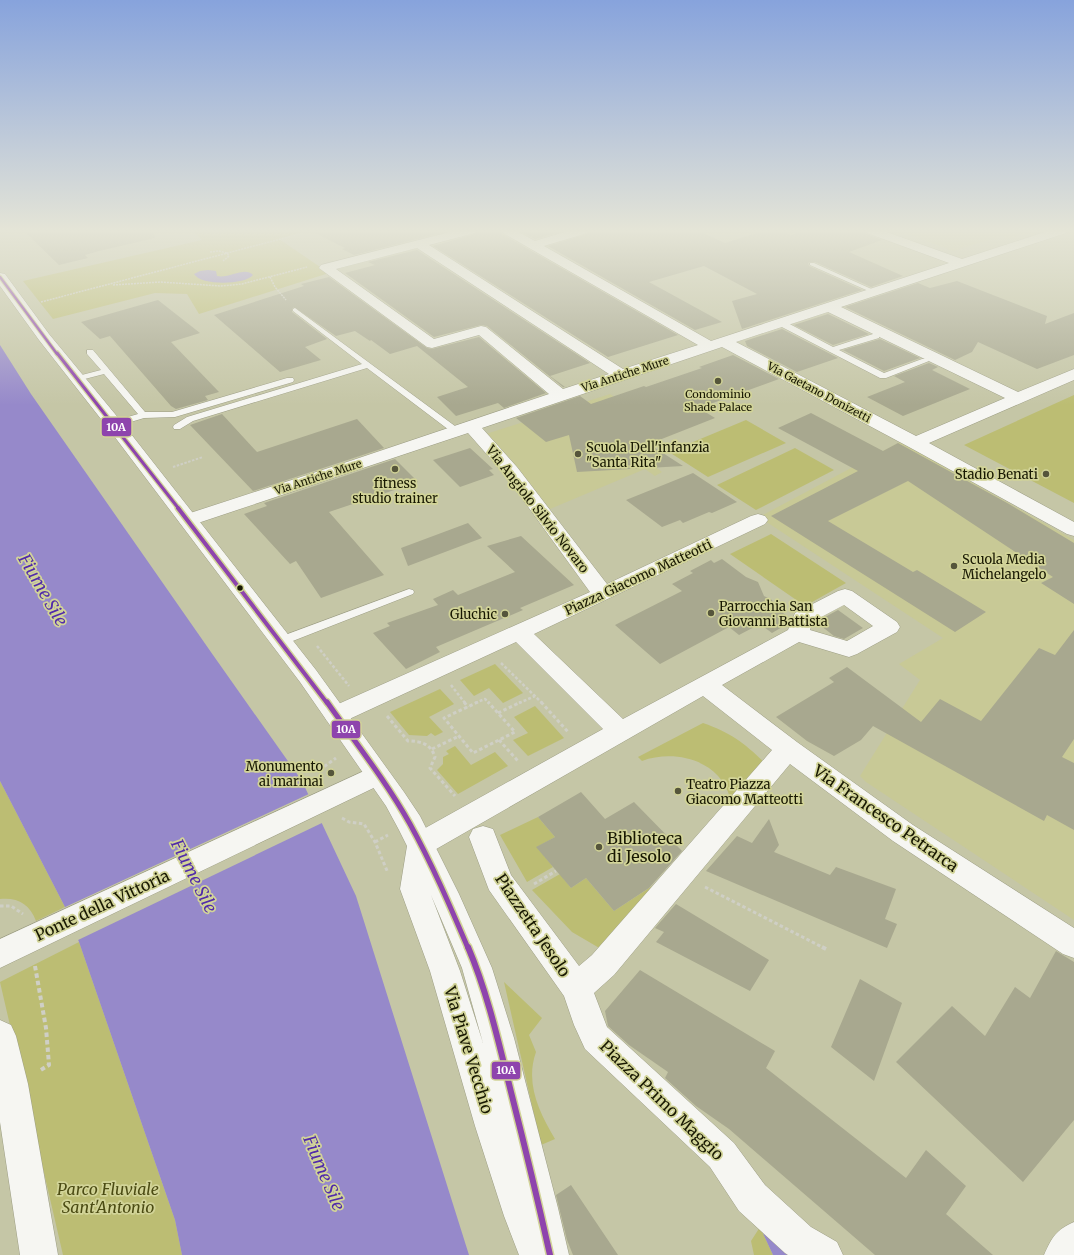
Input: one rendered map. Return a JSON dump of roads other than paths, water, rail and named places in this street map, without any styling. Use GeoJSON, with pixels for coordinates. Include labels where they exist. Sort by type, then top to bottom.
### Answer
{"type":"FeatureCollection","features":[{"type":"Feature","properties":{"kind":"street","name":"Via Piave Vecchio"},"geometry":{"type":"LineString","coordinates":[[9,289],[44,337],[114,424],[282,641],[395,799],[421,844],[477,968],[488,1003],[540,1208],[550,1255]]}},
{"type":"Feature","properties":{"kind":"street"},"geometry":{"type":"LineString","coordinates":[[355,289],[432,344],[481,330],[561,395]]}},
{"type":"Feature","properties":{"kind":"street"},"geometry":{"type":"LineString","coordinates":[[488,289],[621,375]]}},
{"type":"Feature","properties":{"kind":"street","name":"Via Gaetano Donizetti"},"geometry":{"type":"LineString","coordinates":[[614,289],[717,344],[915,443],[1074,530]]}},
{"type":"Feature","properties":{"kind":"street","name":"Via Antiche Mure"},"geometry":{"type":"LineString","coordinates":[[188,520],[885,289]]}},
{"type":"Feature","properties":{"kind":"street"},"geometry":{"type":"LineString","coordinates":[[829,307],[1016,398]]}},
{"type":"Feature","properties":{"kind":"street"},"geometry":{"type":"LineString","coordinates":[[915,443],[1074,374]]}},
{"type":"Feature","properties":{"kind":"street","name":"Via Angiolo Silvio Novaro"},"geometry":{"type":"LineString","coordinates":[[464,429],[511,471],[603,594]]}},
{"type":"Feature","properties":{"kind":"street","name":"Piazza Giacomo Matteotti"},"geometry":{"type":"LineString","coordinates":[[336,715],[603,594],[758,520]]}},
{"type":"Feature","properties":{"kind":"street"},"geometry":{"type":"LineString","coordinates":[[519,632],[620,731]]}},
{"type":"Feature","properties":{"kind":"street"},"geometry":{"type":"LineString","coordinates":[[421,844],[704,684],[797,634]]}},
{"type":"Feature","properties":{"kind":"street","name":"Via Francesco Petrarca"},"geometry":{"type":"LineString","coordinates":[[704,684],[788,749],[903,833],[1074,944]]}},
{"type":"Feature","properties":{"kind":"street","name":"Piazzetta Jesolo"},"geometry":{"type":"LineString","coordinates":[[577,988],[603,965],[788,749]]}},
{"type":"Feature","properties":{"kind":"street","name":"Ponte della Vittoria"},"geometry":{"type":"LineString","coordinates":[[0,954],[37,948],[377,775]]}},
{"type":"Feature","properties":{"kind":"street","name":"Piazzetta Jesolo"},"geometry":{"type":"LineString","coordinates":[[484,837],[499,881],[577,988],[590,1025]]}},
{"type":"Feature","properties":{"kind":"street","name":"Via Piave Vecchio"},"geometry":{"type":"LineString","coordinates":[[421,844],[414,889],[445,971],[497,1141],[522,1216],[538,1255]]}},
{"type":"Feature","properties":{"kind":"street","name":"Piazza Primo Maggio"},"geometry":{"type":"LineString","coordinates":[[590,1025],[596,1038],[722,1155],[752,1198],[798,1240],[824,1255]]}},
{"type":"Feature","properties":{"kind":"street"},"geometry":{"type":"LineString","coordinates":[[0,1036],[10,1084],[39,1255]]}},
{"type":"Feature","properties":{"kind":"street"},"geometry":{"type":"LineString","coordinates":[[1063,1255],[1074,1241]]}},
{"type":"Feature","properties":{"kind":"lane"},"geometry":{"type":"LineString","coordinates":[[867,289],[875,292]]}},
{"type":"Feature","properties":{"kind":"lane"},"geometry":{"type":"LineString","coordinates":[[295,310],[368,365],[464,429]]}},
{"type":"Feature","properties":{"kind":"lane"},"geometry":{"type":"LineString","coordinates":[[781,323],[883,376],[925,361]]}},
{"type":"Feature","properties":{"kind":"lane"},"geometry":{"type":"LineString","coordinates":[[832,350],[876,336]]}},
{"type":"Feature","properties":{"kind":"lane"},"geometry":{"type":"LineString","coordinates":[[90,352],[142,416]]}},
{"type":"Feature","properties":{"kind":"lane"},"geometry":{"type":"LineString","coordinates":[[177,427],[190,419],[368,365]]}},
{"type":"Feature","properties":{"kind":"lane"},"geometry":{"type":"LineString","coordinates":[[77,379],[106,371]]}},
{"type":"Feature","properties":{"kind":"lane"},"geometry":{"type":"LineString","coordinates":[[114,424],[142,416],[172,416],[290,380]]}},
{"type":"Feature","properties":{"kind":"lane"},"geometry":{"type":"LineString","coordinates":[[282,641],[409,592]]}},
{"type":"Feature","properties":{"kind":"water","name":"Fiume Sile"},"geometry":{"type":"Polygon","coordinates":[[[0,345],[31,394],[302,781],[356,896],[469,1255],[182,1255],[175,1220],[79,942],[65,907],[0,781],[0,345]]]}},
{"type":"Feature","properties":{"kind":"water"},"geometry":{"type":"Polygon","coordinates":[[[761,1229],[801,1255],[773,1255],[761,1229]]]}},
{"type":"Feature","properties":{"kind":"place","name":"Condominio Shade Palace"},"geometry":{"type":"Point","coordinates":[718,381]}},
{"type":"Feature","properties":{"kind":"place","name":"Scuola Dell'infanzia \"Santa Rita\""},"geometry":{"type":"Point","coordinates":[578,454]}},
{"type":"Feature","properties":{"kind":"place","name":"fitness studio trainer"},"geometry":{"type":"Point","coordinates":[395,469]}},
{"type":"Feature","properties":{"kind":"place","name":"Stadio Benati"},"geometry":{"type":"Point","coordinates":[1046,474]}},
{"type":"Feature","properties":{"kind":"place","name":"Scuola Media Michelangelo"},"geometry":{"type":"Point","coordinates":[954,566]}},
{"type":"Feature","properties":{"kind":"place","name":"Parrocchia San Giovanni Battista"},"geometry":{"type":"Point","coordinates":[711,613]}},
{"type":"Feature","properties":{"kind":"place","name":"Gluchic"},"geometry":{"type":"Point","coordinates":[505,614]}},
{"type":"Feature","properties":{"kind":"place","name":"Monumento ai marinai"},"geometry":{"type":"Point","coordinates":[331,773]}},
{"type":"Feature","properties":{"kind":"place","name":"Teatro Piazza Giacomo Matteotti"},"geometry":{"type":"Point","coordinates":[678,791]}},
{"type":"Feature","properties":{"kind":"place","name":"Biblioteca di Jesolo"},"geometry":{"type":"Point","coordinates":[599,847]}},
{"type":"Feature","properties":{"kind":"park label","name":"Parco Fluviale Sant'Antonio"},"geometry":{"type":"Point","coordinates":[108,1198]}}]}
